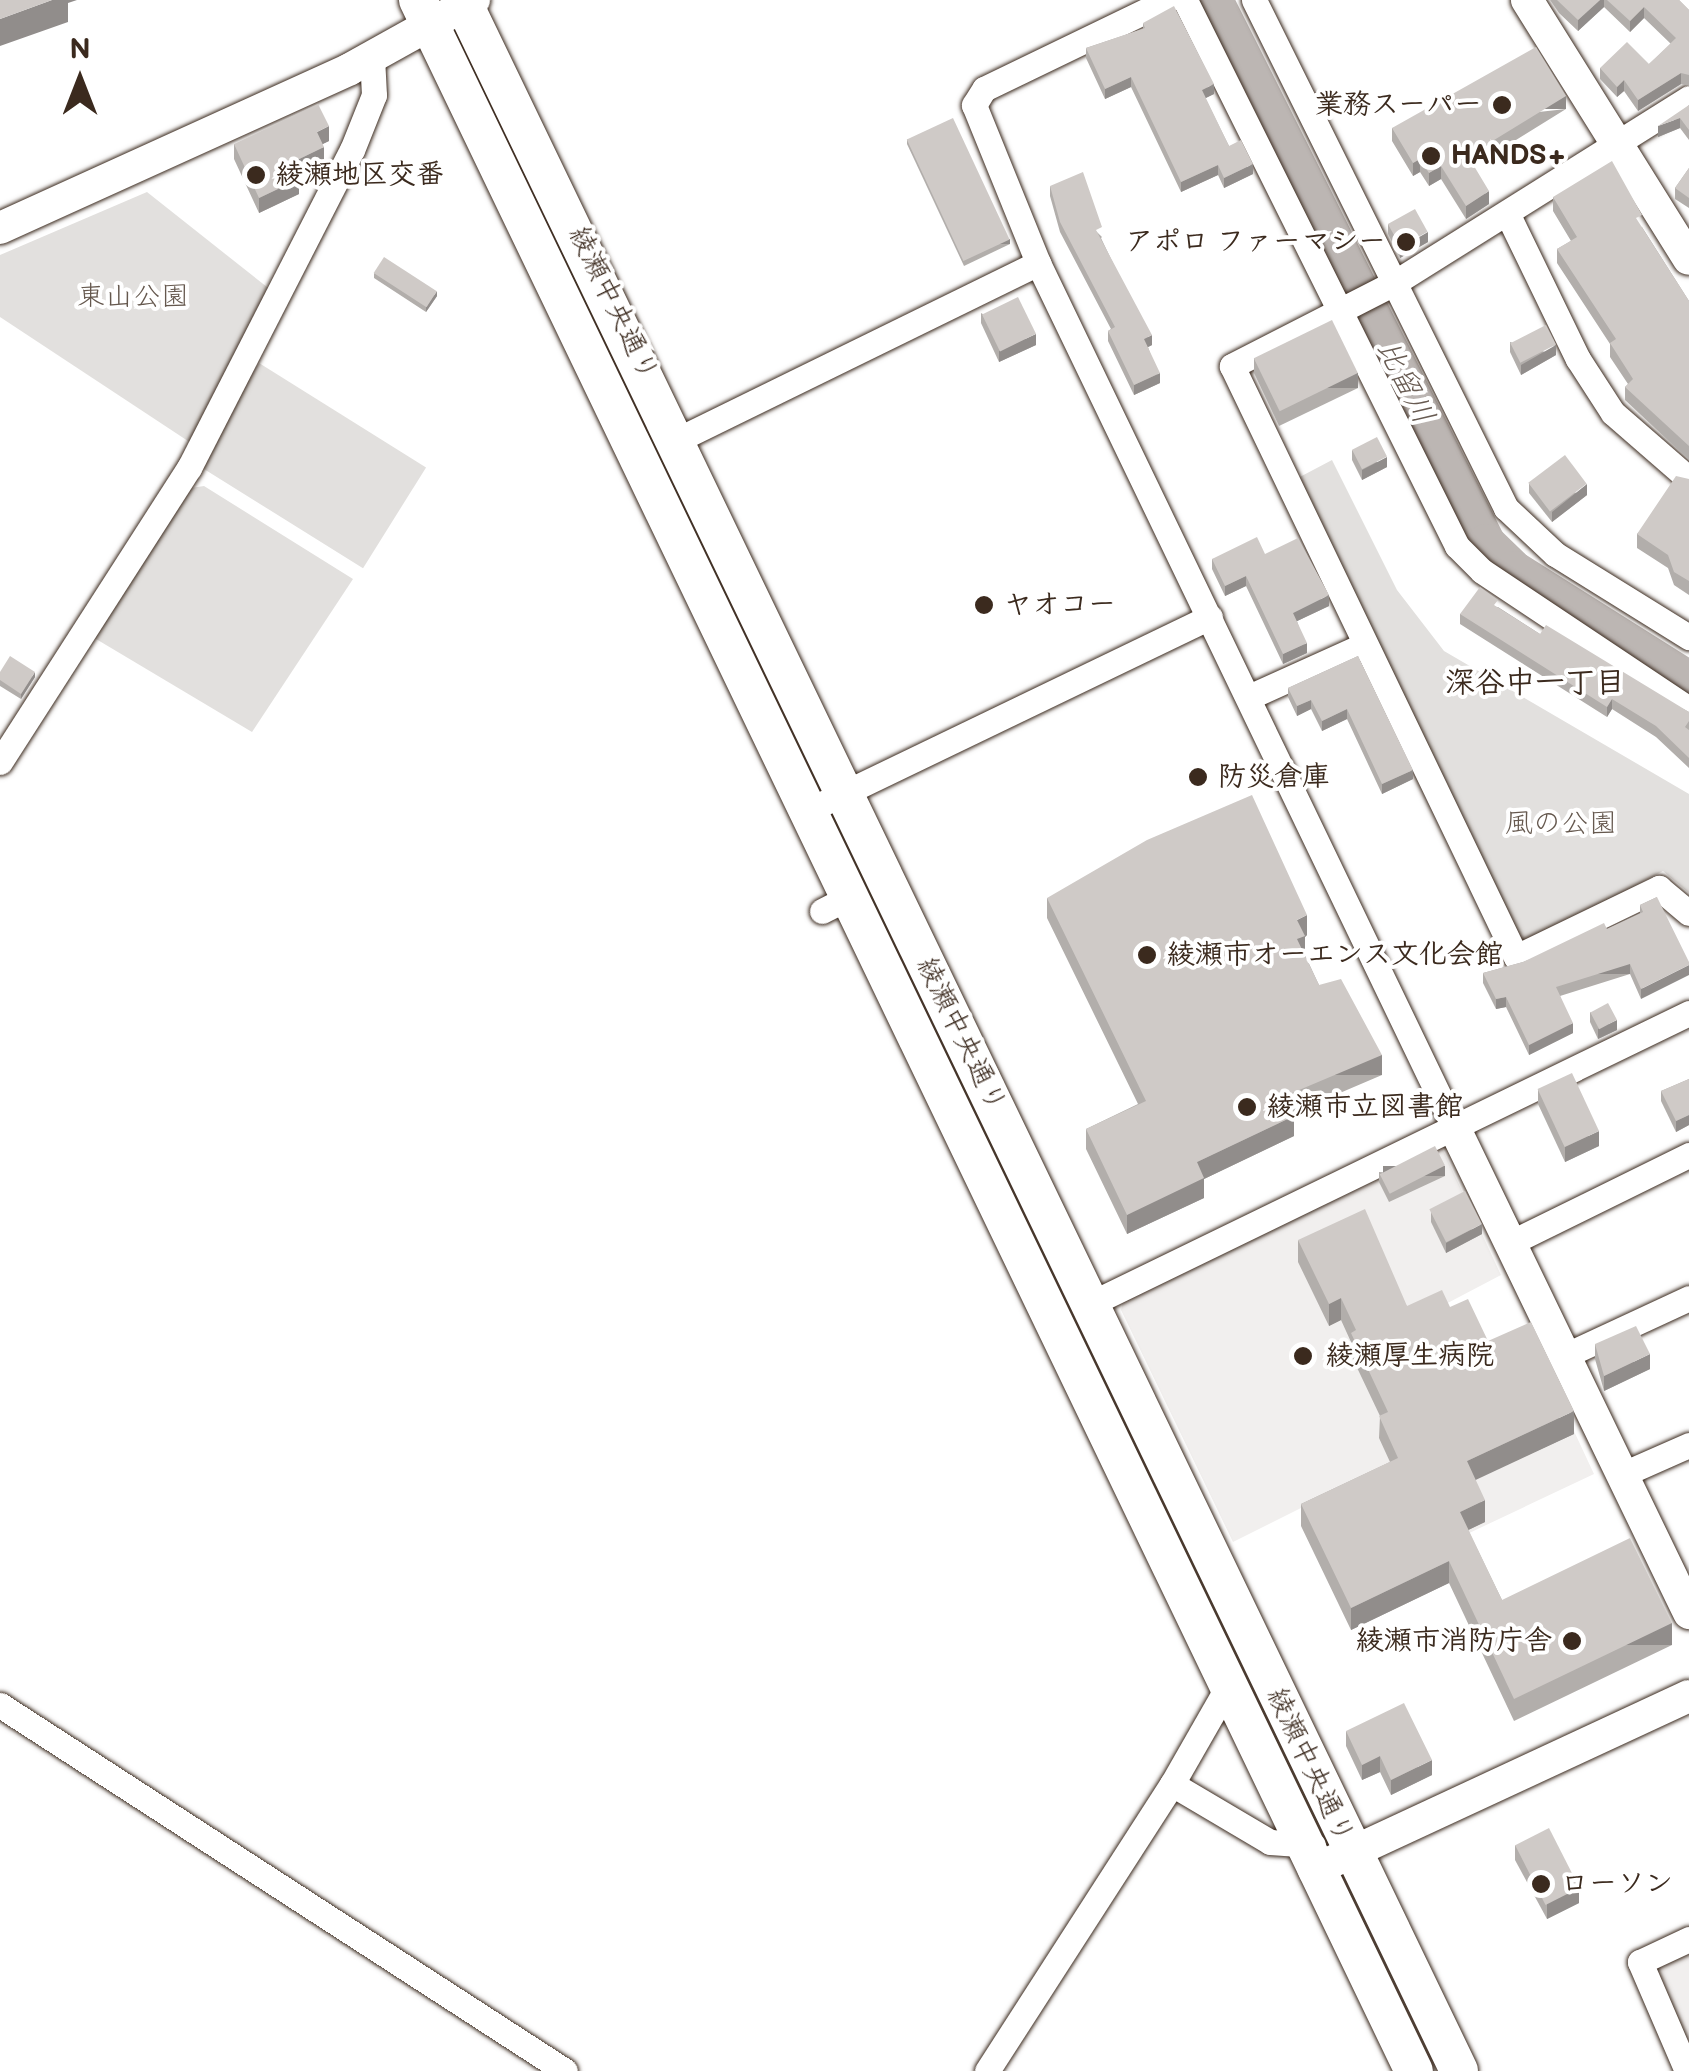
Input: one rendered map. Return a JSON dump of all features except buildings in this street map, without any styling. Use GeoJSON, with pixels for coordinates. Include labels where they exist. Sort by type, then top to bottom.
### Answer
{"type":"FeatureCollection","features":[{"type":"Feature","properties":{"kind":"main road","name":"綾瀬中央通り"},"geometry":{"type":"LineString","coordinates":[[467,2],[679,439],[1352,1856],[1459,2071]]}},
{"type":"Feature","properties":{"kind":"main road","name":"綾瀬中央通り"},"geometry":{"type":"LineString","coordinates":[[424,13],[808,810],[837,904],[1414,2071]]}},
{"type":"Feature","properties":{"kind":"street"},"geometry":{"type":"LineString","coordinates":[[1168,0],[976,96],[974,105],[1038,263],[1689,1614]]}},
{"type":"Feature","properties":{"kind":"street"},"geometry":{"type":"LineString","coordinates":[[1185,0],[1365,298],[1506,508],[1555,554],[1689,637]]}},
{"type":"Feature","properties":{"kind":"street"},"geometry":{"type":"LineString","coordinates":[[1254,0],[1468,560],[1689,709]]}},
{"type":"Feature","properties":{"kind":"street"},"geometry":{"type":"LineString","coordinates":[[1527,0],[1689,260]]}},
{"type":"Feature","properties":{"kind":"street"},"geometry":{"type":"LineString","coordinates":[[0,228],[361,64],[424,13],[467,2]]}},
{"type":"Feature","properties":{"kind":"street"},"geometry":{"type":"LineString","coordinates":[[0,762],[190,468],[352,150],[374,95],[361,64]]}},
{"type":"Feature","properties":{"kind":"street"},"geometry":{"type":"LineString","coordinates":[[1689,98],[1365,298],[1232,366],[1362,646],[1516,957],[1659,888],[1689,913]]}},
{"type":"Feature","properties":{"kind":"street"},"geometry":{"type":"LineString","coordinates":[[1507,213],[1578,358],[1613,413],[1689,480]]}},
{"type":"Feature","properties":{"kind":"street"},"geometry":{"type":"LineString","coordinates":[[679,439],[1038,263]]}},
{"type":"Feature","properties":{"kind":"street"},"geometry":{"type":"LineString","coordinates":[[808,810],[1210,617]]}},
{"type":"Feature","properties":{"kind":"street"},"geometry":{"type":"LineString","coordinates":[[1249,698],[1362,646]]}},
{"type":"Feature","properties":{"kind":"street"},"geometry":{"type":"LineString","coordinates":[[1090,1304],[1689,1014]]}},
{"type":"Feature","properties":{"kind":"street"},"geometry":{"type":"LineString","coordinates":[[1510,1243],[1689,1155]]}},
{"type":"Feature","properties":{"kind":"street"},"geometry":{"type":"LineString","coordinates":[[1562,1357],[1689,1298]]}},
{"type":"Feature","properties":{"kind":"street"},"geometry":{"type":"LineString","coordinates":[[1621,1475],[1689,1444]]}},
{"type":"Feature","properties":{"kind":"street"},"geometry":{"type":"LineString","coordinates":[[987,2071],[1172,1784],[1227,1688]]}},
{"type":"Feature","properties":{"kind":"street"},"geometry":{"type":"LineString","coordinates":[[1172,1784],[1270,1842],[1306,1855],[1352,1856],[1689,1696]]}},
{"type":"Feature","properties":{"kind":"street"},"geometry":{"type":"LineString","coordinates":[[0,1705],[565,2071]]}},
{"type":"Feature","properties":{"kind":"street"},"geometry":{"type":"LineString","coordinates":[[1688,2071],[1640,1962],[1689,1938]]}},
{"type":"Feature","properties":{"kind":"shaded area","name":"綾瀬厚生病院"},"geometry":{"type":"Polygon","coordinates":[[[1431,1147],[1442,1148],[1501,1275],[1440,1307],[1471,1371],[1532,1341],[1594,1474],[1427,1553],[1381,1468],[1233,1542],[1121,1310],[1125,1294],[1431,1147]]]}},
{"type":"Feature","properties":{"kind":"shaded area"},"geometry":{"type":"Polygon","coordinates":[[[1689,1950],[1689,2050],[1655,1975],[1658,1965],[1689,1950]]]}},
{"type":"Feature","properties":{"kind":"green space","name":"東山公園"},"geometry":{"type":"Polygon","coordinates":[[[147,192],[272,291],[191,443],[0,317],[0,255],[147,192]]]}},
{"type":"Feature","properties":{"kind":"green space"},"geometry":{"type":"Polygon","coordinates":[[[259,363],[426,467],[363,568],[196,464],[259,363]]]}},
{"type":"Feature","properties":{"kind":"green space","name":"風の公園"},"geometry":{"type":"Polygon","coordinates":[[[1332,460],[1397,590],[1444,651],[1689,794],[1689,893],[1663,871],[1529,942],[1518,938],[1296,479],[1332,460]]]}},
{"type":"Feature","properties":{"kind":"green space"},"geometry":{"type":"Polygon","coordinates":[[[204,486],[353,579],[252,732],[91,636],[191,488],[204,486]]]}},
{"type":"Feature","properties":{"kind":"waterway","name":"比留川"},"geometry":{"type":"LineString","coordinates":[[1213,0],[1486,544],[1514,571],[1689,681]]}},
{"type":"Feature","properties":{"kind":"place","name":"業務スーパー"},"geometry":{"type":"Point","coordinates":[1502,105]}},
{"type":"Feature","properties":{"kind":"place","name":"HANDS+"},"geometry":{"type":"Point","coordinates":[1431,156]}},
{"type":"Feature","properties":{"kind":"place","name":"綾瀬地区交番"},"geometry":{"type":"Point","coordinates":[256,175]}},
{"type":"Feature","properties":{"kind":"place","name":"アポロ ファーマシー"},"geometry":{"type":"Point","coordinates":[1406,242]}},
{"type":"Feature","properties":{"kind":"place","name":"ヤオコー"},"geometry":{"type":"Point","coordinates":[984,605]}},
{"type":"Feature","properties":{"kind":"place","name":"防災倉庫"},"geometry":{"type":"Point","coordinates":[1198,777]}},
{"type":"Feature","properties":{"kind":"place","name":"綾瀬市オーエンス文化会館"},"geometry":{"type":"Point","coordinates":[1147,955]}},
{"type":"Feature","properties":{"kind":"place","name":"綾瀬市立図書館"},"geometry":{"type":"Point","coordinates":[1247,1107]}},
{"type":"Feature","properties":{"kind":"place","name":"綾瀬厚生病院"},"geometry":{"type":"Point","coordinates":[1303,1356]}},
{"type":"Feature","properties":{"kind":"place","name":"綾瀬市消防庁舎"},"geometry":{"type":"Point","coordinates":[1572,1641]}},
{"type":"Feature","properties":{"kind":"place","name":"ローソン"},"geometry":{"type":"Point","coordinates":[1541,1884]}},
{"type":"Feature","properties":{"kind":"district","name":"深谷中一丁目"},"geometry":{"type":"Point","coordinates":[1535,683]}}]}
